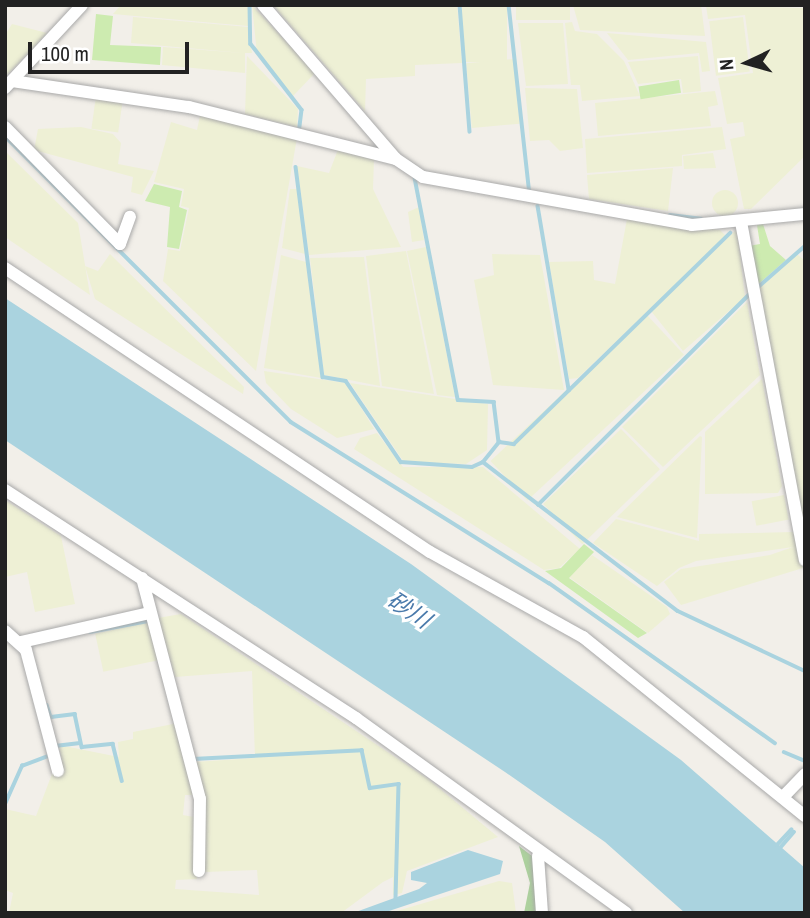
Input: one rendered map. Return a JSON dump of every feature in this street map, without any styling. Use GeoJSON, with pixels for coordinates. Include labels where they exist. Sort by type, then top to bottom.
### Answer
{"type":"FeatureCollection","features":[{"type":"Feature","properties":{"kind":"street"},"geometry":{"type":"LineString","coordinates":[[9,84],[82,5]]}},
{"type":"Feature","properties":{"kind":"street"},"geometry":{"type":"LineString","coordinates":[[263,5],[396,159],[423,177],[532,200],[692,225],[805,215]]}},
{"type":"Feature","properties":{"kind":"street"},"geometry":{"type":"LineString","coordinates":[[9,84],[189,107],[396,159]]}},
{"type":"Feature","properties":{"kind":"street"},"geometry":{"type":"LineString","coordinates":[[5,127],[120,244],[130,218]]}},
{"type":"Feature","properties":{"kind":"street"},"geometry":{"type":"LineString","coordinates":[[741,222],[805,560]]}},
{"type":"Feature","properties":{"kind":"street"},"geometry":{"type":"LineString","coordinates":[[5,268],[430,552],[583,637],[805,816]]}},
{"type":"Feature","properties":{"kind":"street"},"geometry":{"type":"LineString","coordinates":[[5,491],[356,718],[538,856],[625,913]]}},
{"type":"Feature","properties":{"kind":"street"},"geometry":{"type":"LineString","coordinates":[[142,578],[200,799],[199,871]]}},
{"type":"Feature","properties":{"kind":"street"},"geometry":{"type":"LineString","coordinates":[[21,642],[150,613]]}},
{"type":"Feature","properties":{"kind":"street"},"geometry":{"type":"LineString","coordinates":[[5,631],[21,642],[56,746],[58,771]]}},
{"type":"Feature","properties":{"kind":"street"},"geometry":{"type":"LineString","coordinates":[[783,797],[804,775]]}},
{"type":"Feature","properties":{"kind":"street"},"geometry":{"type":"LineString","coordinates":[[538,856],[542,913]]}},
{"type":"Feature","properties":{"kind":"green space"},"geometry":{"type":"Polygon","coordinates":[[[121,5],[248,5],[248,26],[113,14],[121,5]]]}},
{"type":"Feature","properties":{"kind":"green space"},"geometry":{"type":"Polygon","coordinates":[[[252,5],[315,73],[293,96],[257,54],[252,5]]]}},
{"type":"Feature","properties":{"kind":"green space"},"geometry":{"type":"Polygon","coordinates":[[[273,5],[457,5],[462,63],[415,65],[415,76],[366,79],[365,111],[273,5]]]}},
{"type":"Feature","properties":{"kind":"green space"},"geometry":{"type":"Polygon","coordinates":[[[462,5],[507,5],[507,62],[462,62],[462,5]]]}},
{"type":"Feature","properties":{"kind":"green space"},"geometry":{"type":"Polygon","coordinates":[[[516,5],[570,5],[570,20],[516,20],[516,5]]]}},
{"type":"Feature","properties":{"kind":"green space"},"geometry":{"type":"Polygon","coordinates":[[[573,5],[701,5],[705,36],[580,30],[573,5]]]}},
{"type":"Feature","properties":{"kind":"green space"},"geometry":{"type":"Polygon","coordinates":[[[706,5],[805,8],[805,156],[751,209],[744,209],[730,139],[745,136],[743,122],[727,124],[718,78],[753,73],[745,15],[708,19],[706,5]]]}},
{"type":"Feature","properties":{"kind":"green space"},"geometry":{"type":"Polygon","coordinates":[[[96,14],[113,16],[110,45],[161,47],[160,65],[92,60],[96,14]]]}},
{"type":"Feature","properties":{"kind":"green space"},"geometry":{"type":"Polygon","coordinates":[[[133,17],[248,27],[252,53],[245,53],[245,73],[162,65],[163,47],[243,53],[131,43],[133,17]]]}},
{"type":"Feature","properties":{"kind":"green space"},"geometry":{"type":"Polygon","coordinates":[[[743,17],[750,72],[716,76],[709,21],[743,17]]]}},
{"type":"Feature","properties":{"kind":"green space"},"geometry":{"type":"Polygon","coordinates":[[[572,22],[575,31],[597,34],[624,61],[640,96],[582,101],[580,85],[571,85],[565,23],[572,22]]]}},
{"type":"Feature","properties":{"kind":"green space"},"geometry":{"type":"Polygon","coordinates":[[[518,23],[563,23],[568,84],[526,86],[518,23]]]}},
{"type":"Feature","properties":{"kind":"green space"},"geometry":{"type":"Polygon","coordinates":[[[12,24],[47,33],[5,77],[5,35],[12,24]]]}},
{"type":"Feature","properties":{"kind":"green space"},"geometry":{"type":"Polygon","coordinates":[[[607,33],[706,42],[710,71],[702,72],[699,53],[628,60],[607,33]]]}},
{"type":"Feature","properties":{"kind":"green space"},"geometry":{"type":"Polygon","coordinates":[[[247,56],[298,109],[297,127],[245,114],[247,56]]]}},
{"type":"Feature","properties":{"kind":"green space"},"geometry":{"type":"Polygon","coordinates":[[[698,56],[701,91],[683,93],[681,79],[638,84],[628,62],[698,56]]]}},
{"type":"Feature","properties":{"kind":"green space"},"geometry":{"type":"Polygon","coordinates":[[[514,59],[520,124],[472,128],[466,63],[514,59]]]}},
{"type":"Feature","properties":{"kind":"green space"},"geometry":{"type":"Polygon","coordinates":[[[679,80],[681,93],[641,99],[639,86],[679,80]]]}},
{"type":"Feature","properties":{"kind":"green space"},"geometry":{"type":"Polygon","coordinates":[[[525,88],[577,89],[583,148],[560,151],[549,140],[530,141],[525,88]]]}},
{"type":"Feature","properties":{"kind":"green space"},"geometry":{"type":"Polygon","coordinates":[[[715,91],[718,105],[708,107],[711,126],[598,136],[595,103],[715,91]]]}},
{"type":"Feature","properties":{"kind":"green space"},"geometry":{"type":"Polygon","coordinates":[[[96,96],[123,100],[118,132],[91,129],[96,96]]]}},
{"type":"Feature","properties":{"kind":"green space"},"geometry":{"type":"Polygon","coordinates":[[[201,111],[297,138],[256,371],[163,281],[168,249],[180,251],[189,208],[181,206],[184,189],[154,182],[171,122],[197,130],[201,111]]]}},
{"type":"Feature","properties":{"kind":"green space"},"geometry":{"type":"Polygon","coordinates":[[[81,127],[113,134],[121,143],[118,164],[154,171],[142,195],[131,192],[133,177],[34,150],[38,129],[81,127]]]}},
{"type":"Feature","properties":{"kind":"green space"},"geometry":{"type":"Polygon","coordinates":[[[722,127],[726,149],[682,155],[682,166],[587,173],[585,139],[722,127]]]}},
{"type":"Feature","properties":{"kind":"green space"},"geometry":{"type":"Polygon","coordinates":[[[339,147],[374,159],[373,189],[401,247],[309,255],[297,166],[329,173],[339,147]]]}},
{"type":"Feature","properties":{"kind":"green space"},"geometry":{"type":"Polygon","coordinates":[[[5,151],[78,223],[90,295],[5,237],[5,151]]]}},
{"type":"Feature","properties":{"kind":"green space"},"geometry":{"type":"Polygon","coordinates":[[[713,153],[716,168],[684,169],[683,156],[713,153]]]}},
{"type":"Feature","properties":{"kind":"green space"},"geometry":{"type":"Polygon","coordinates":[[[673,168],[668,211],[589,199],[587,175],[673,168]]]}},
{"type":"Feature","properties":{"kind":"green space"},"geometry":{"type":"Polygon","coordinates":[[[154,184],[182,191],[179,207],[187,210],[179,249],[167,247],[170,207],[145,201],[154,184]]]}},
{"type":"Feature","properties":{"kind":"green space"},"geometry":{"type":"Polygon","coordinates":[[[290,189],[298,189],[305,254],[282,248],[290,189]]]}},
{"type":"Feature","properties":{"kind":"green space"},"geometry":{"type":"Polygon","coordinates":[[[725,190],[734,194],[738,203],[734,212],[725,216],[716,212],[712,203],[716,194],[725,190]]]}},
{"type":"Feature","properties":{"kind":"green space"},"geometry":{"type":"Polygon","coordinates":[[[419,207],[424,240],[412,242],[408,212],[419,207]]]}},
{"type":"Feature","properties":{"kind":"green space"},"geometry":{"type":"Polygon","coordinates":[[[627,219],[720,230],[726,236],[578,378],[569,379],[549,262],[593,261],[594,280],[615,284],[627,219]]]}},
{"type":"Feature","properties":{"kind":"green space"},"geometry":{"type":"Polygon","coordinates":[[[763,224],[770,246],[786,260],[754,288],[748,246],[760,244],[757,225],[763,224]]]}},
{"type":"Feature","properties":{"kind":"green space"},"geometry":{"type":"Polygon","coordinates":[[[737,229],[745,297],[683,351],[651,311],[737,229]]]}},
{"type":"Feature","properties":{"kind":"green space"},"geometry":{"type":"Polygon","coordinates":[[[426,247],[455,397],[437,395],[407,251],[426,247]]]}},
{"type":"Feature","properties":{"kind":"green space"},"geometry":{"type":"Polygon","coordinates":[[[406,251],[434,394],[382,386],[366,256],[406,251]]]}},
{"type":"Feature","properties":{"kind":"green space"},"geometry":{"type":"Polygon","coordinates":[[[110,254],[244,387],[243,394],[95,299],[85,266],[98,271],[110,254]]]}},
{"type":"Feature","properties":{"kind":"green space"},"geometry":{"type":"Polygon","coordinates":[[[492,254],[540,255],[564,390],[493,385],[474,280],[494,275],[492,254]]]}},
{"type":"Feature","properties":{"kind":"green space"},"geometry":{"type":"Polygon","coordinates":[[[797,254],[805,261],[805,544],[755,292],[797,254]]]}},
{"type":"Feature","properties":{"kind":"green space"},"geometry":{"type":"Polygon","coordinates":[[[281,255],[306,262],[321,378],[264,368],[281,255]]]}},
{"type":"Feature","properties":{"kind":"green space"},"geometry":{"type":"Polygon","coordinates":[[[364,257],[380,386],[324,375],[310,258],[364,257]]]}},
{"type":"Feature","properties":{"kind":"green space"},"geometry":{"type":"Polygon","coordinates":[[[747,302],[760,375],[663,467],[622,427],[747,302]]]}},
{"type":"Feature","properties":{"kind":"green space"},"geometry":{"type":"Polygon","coordinates":[[[647,315],[684,354],[527,500],[490,461],[647,315]]]}},
{"type":"Feature","properties":{"kind":"green space"},"geometry":{"type":"Polygon","coordinates":[[[264,371],[346,383],[374,429],[337,438],[291,409],[266,383],[264,371]]]}},
{"type":"Feature","properties":{"kind":"green space"},"geometry":{"type":"Polygon","coordinates":[[[762,379],[782,486],[778,493],[705,494],[705,432],[762,379]]]}},
{"type":"Feature","properties":{"kind":"green space"},"geometry":{"type":"Polygon","coordinates":[[[350,383],[488,404],[487,450],[466,464],[404,462],[350,383]]]}},
{"type":"Feature","properties":{"kind":"green space"},"geometry":{"type":"Polygon","coordinates":[[[621,429],[660,469],[582,544],[543,504],[621,429]]]}},
{"type":"Feature","properties":{"kind":"green space"},"geometry":{"type":"Polygon","coordinates":[[[377,433],[403,467],[483,467],[580,549],[559,568],[544,570],[354,449],[360,438],[377,433]]]}},
{"type":"Feature","properties":{"kind":"green space"},"geometry":{"type":"Polygon","coordinates":[[[700,436],[697,538],[617,517],[700,436]]]}},
{"type":"Feature","properties":{"kind":"green space"},"geometry":{"type":"Polygon","coordinates":[[[784,495],[789,520],[756,526],[752,501],[784,495]]]}},
{"type":"Feature","properties":{"kind":"green space"},"geometry":{"type":"Polygon","coordinates":[[[5,500],[61,536],[75,604],[35,612],[27,572],[5,577],[5,500]]]}},
{"type":"Feature","properties":{"kind":"green space"},"geometry":{"type":"Polygon","coordinates":[[[616,519],[699,541],[699,534],[794,532],[803,568],[681,605],[664,582],[681,569],[770,555],[793,547],[696,561],[679,568],[657,586],[593,543],[616,519]]]}},
{"type":"Feature","properties":{"kind":"green space"},"geometry":{"type":"Polygon","coordinates":[[[584,544],[594,552],[569,578],[647,633],[638,638],[545,571],[561,568],[584,544]]]}},
{"type":"Feature","properties":{"kind":"green space"},"geometry":{"type":"Polygon","coordinates":[[[592,555],[667,607],[670,614],[648,633],[569,577],[592,555]]]}},
{"type":"Feature","properties":{"kind":"green space"},"geometry":{"type":"Polygon","coordinates":[[[181,614],[428,779],[498,837],[407,871],[402,893],[393,895],[393,877],[341,913],[9,913],[13,893],[5,890],[5,809],[36,816],[52,774],[63,769],[59,745],[119,757],[118,742],[133,739],[133,732],[178,723],[194,795],[185,795],[183,815],[199,818],[197,879],[176,880],[175,889],[259,895],[257,870],[205,872],[194,762],[255,758],[252,671],[175,677],[158,618],[181,614]]]}},
{"type":"Feature","properties":{"kind":"green space"},"geometry":{"type":"Polygon","coordinates":[[[150,622],[158,660],[103,672],[95,634],[150,622]]]}},
{"type":"Feature","properties":{"kind":"green space"},"geometry":{"type":"Polygon","coordinates":[[[519,846],[532,856],[540,913],[524,913],[530,883],[519,846]]]}},
{"type":"Feature","properties":{"kind":"green space"},"geometry":{"type":"Polygon","coordinates":[[[499,881],[512,883],[516,913],[390,913],[499,881]]]}},
{"type":"Feature","properties":{"kind":"water","name":"砂川"},"geometry":{"type":"Polygon","coordinates":[[[5,298],[411,564],[681,760],[805,868],[805,913],[685,913],[605,842],[505,772],[5,440],[5,298]]]}},
{"type":"Feature","properties":{"kind":"water"},"geometry":{"type":"Polygon","coordinates":[[[468,850],[503,861],[500,874],[383,913],[353,913],[419,889],[427,883],[411,880],[411,872],[468,850]]]}},
{"type":"Feature","properties":{"kind":"waterway"},"geometry":{"type":"LineString","coordinates":[[250,5],[251,44],[302,110],[300,127]]}},
{"type":"Feature","properties":{"kind":"waterway"},"geometry":{"type":"LineString","coordinates":[[460,5],[470,132]]}},
{"type":"Feature","properties":{"kind":"waterway"},"geometry":{"type":"LineString","coordinates":[[509,5],[530,195]]}},
{"type":"Feature","properties":{"kind":"waterway"},"geometry":{"type":"LineString","coordinates":[[5,136],[291,422],[549,583],[775,743]]}},
{"type":"Feature","properties":{"kind":"waterway"},"geometry":{"type":"LineString","coordinates":[[296,167],[323,377],[346,381],[401,462],[472,467],[483,462],[678,611],[805,671]]}},
{"type":"Feature","properties":{"kind":"waterway"},"geometry":{"type":"LineString","coordinates":[[415,178],[458,400],[494,402],[499,442]]}},
{"type":"Feature","properties":{"kind":"waterway"},"geometry":{"type":"LineString","coordinates":[[538,206],[569,390]]}},
{"type":"Feature","properties":{"kind":"waterway"},"geometry":{"type":"LineString","coordinates":[[670,215],[701,219]]}},
{"type":"Feature","properties":{"kind":"waterway"},"geometry":{"type":"LineString","coordinates":[[483,462],[499,442],[514,444],[730,233]]}},
{"type":"Feature","properties":{"kind":"waterway"},"geometry":{"type":"LineString","coordinates":[[756,289],[805,246]]}},
{"type":"Feature","properties":{"kind":"waterway"},"geometry":{"type":"LineString","coordinates":[[538,505],[750,294]]}},
{"type":"Feature","properties":{"kind":"waterway"},"geometry":{"type":"LineString","coordinates":[[90,632],[149,621]]}},
{"type":"Feature","properties":{"kind":"waterway"},"geometry":{"type":"LineString","coordinates":[[47,705],[51,717],[75,714],[82,747],[113,744],[122,781]]}},
{"type":"Feature","properties":{"kind":"waterway"},"geometry":{"type":"LineString","coordinates":[[55,746],[80,743]]}},
{"type":"Feature","properties":{"kind":"waterway"},"geometry":{"type":"LineString","coordinates":[[193,759],[362,750],[370,788],[399,784],[396,898]]}},
{"type":"Feature","properties":{"kind":"waterway"},"geometry":{"type":"LineString","coordinates":[[784,752],[805,761]]}},
{"type":"Feature","properties":{"kind":"waterway"},"geometry":{"type":"LineString","coordinates":[[5,804],[22,766],[50,755]]}},
{"type":"Feature","properties":{"kind":"waterway"},"geometry":{"type":"LineString","coordinates":[[777,845],[791,830]]}},
{"type":"Feature","properties":{"kind":"waterway"},"geometry":{"type":"LineString","coordinates":[[780,848],[794,832]]}}]}
